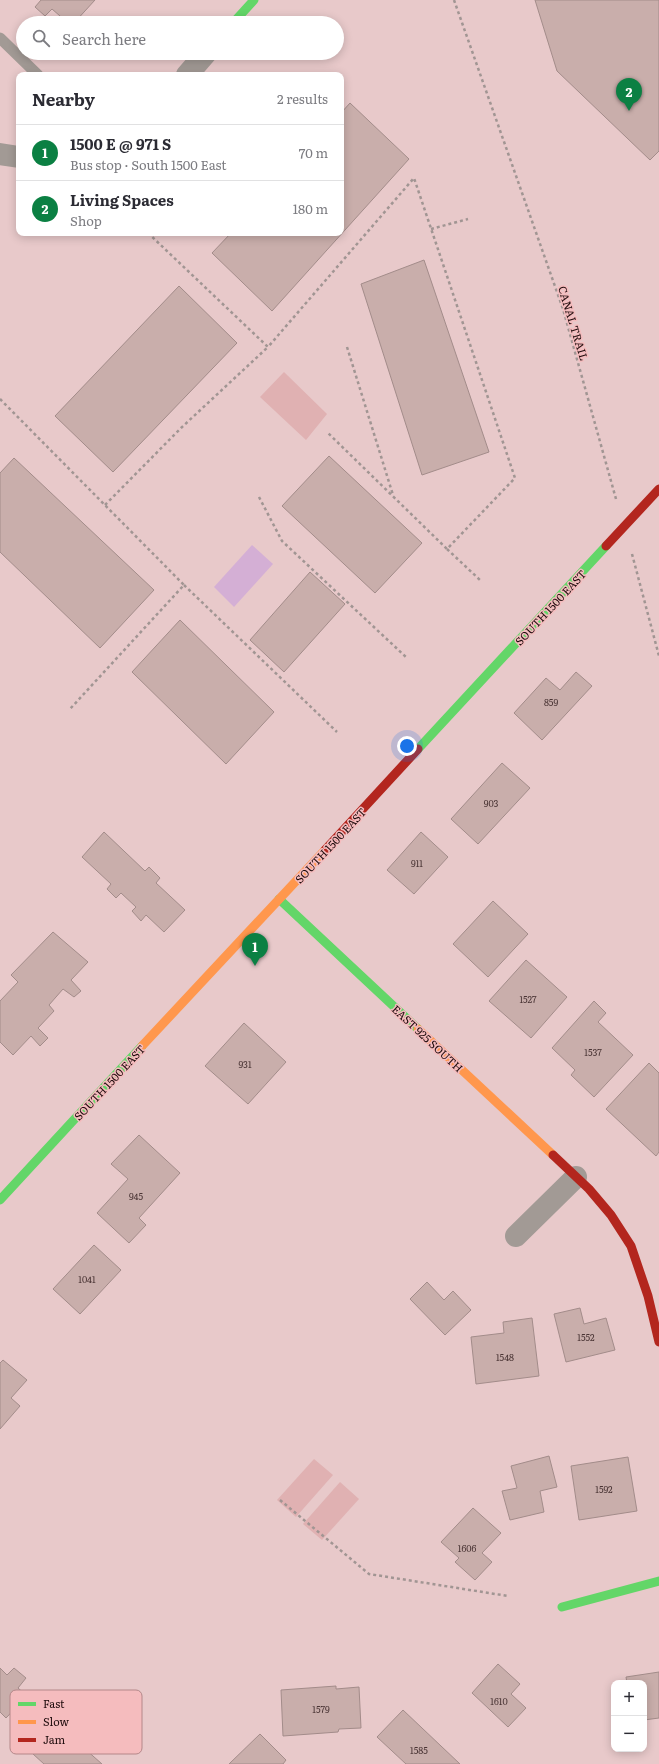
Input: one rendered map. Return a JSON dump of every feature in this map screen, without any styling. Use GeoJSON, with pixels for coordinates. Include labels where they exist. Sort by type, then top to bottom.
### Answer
{"type":"FeatureCollection","features":[{"type":"Feature","properties":{"kind":"street"},"geometry":{"type":"LineString","coordinates":[[239,16],[254,0]]}},
{"type":"Feature","properties":{"kind":"street"},"geometry":{"type":"LineString","coordinates":[[190,72],[200,60]]}},
{"type":"Feature","properties":{"kind":"street"},"geometry":{"type":"LineString","coordinates":[[0,154],[16,157]]}},
{"type":"Feature","properties":{"kind":"street","name":"SOUTH 1500 EAST"},"geometry":{"type":"LineString","coordinates":[[0,1200],[659,489]]}},
{"type":"Feature","properties":{"kind":"street","name":"EAST 925 SOUTH"},"geometry":{"type":"LineString","coordinates":[[279,899],[589,1189],[610,1215],[631,1246],[648,1296],[659,1342]]}},
{"type":"Feature","properties":{"kind":"street"},"geometry":{"type":"LineString","coordinates":[[516,1236],[576,1177]]}},
{"type":"Feature","properties":{"kind":"street"},"geometry":{"type":"LineString","coordinates":[[562,1607],[659,1581]]}},
{"type":"Feature","properties":{"kind":"lane"},"geometry":{"type":"LineString","coordinates":[[0,38],[16,54]]}},
{"type":"Feature","properties":{"kind":"lane"},"geometry":{"type":"LineString","coordinates":[[23,60],[35,72]]}},
{"type":"Feature","properties":{"kind":"path","name":"CANAL TRAIL"},"geometry":{"type":"LineString","coordinates":[[454,0],[563,309],[611,488],[625,527],[659,656]]}},
{"type":"Feature","properties":{"kind":"path"},"geometry":{"type":"LineString","coordinates":[[104,505],[181,428],[268,347],[414,178],[516,478],[447,549]]}},
{"type":"Feature","properties":{"kind":"path"},"geometry":{"type":"LineString","coordinates":[[431,229],[468,219]]}},
{"type":"Feature","properties":{"kind":"path"},"geometry":{"type":"LineString","coordinates":[[151,236],[268,347]]}},
{"type":"Feature","properties":{"kind":"path"},"geometry":{"type":"LineString","coordinates":[[346,347],[394,497]]}},
{"type":"Feature","properties":{"kind":"path"},"geometry":{"type":"LineString","coordinates":[[0,399],[184,585],[337,732]]}},
{"type":"Feature","properties":{"kind":"path"},"geometry":{"type":"LineString","coordinates":[[328,433],[480,580]]}},
{"type":"Feature","properties":{"kind":"path"},"geometry":{"type":"LineString","coordinates":[[259,497],[282,541],[407,658]]}},
{"type":"Feature","properties":{"kind":"path"},"geometry":{"type":"LineString","coordinates":[[70,709],[184,585]]}},
{"type":"Feature","properties":{"kind":"path"},"geometry":{"type":"LineString","coordinates":[[280,1500],[369,1574],[508,1596]]}},
{"type":"Feature","properties":{"kind":"shaded area"},"geometry":{"type":"Polygon","coordinates":[[[284,372],[327,414],[306,440],[260,397],[284,372]]]}},
{"type":"Feature","properties":{"kind":"shaded area"},"geometry":{"type":"Polygon","coordinates":[[[252,545],[273,564],[234,607],[214,587],[252,545]]]}},
{"type":"Feature","properties":{"kind":"shaded area"},"geometry":{"type":"Polygon","coordinates":[[[314,1459],[333,1475],[296,1517],[277,1500],[314,1459]]]}},
{"type":"Feature","properties":{"kind":"shaded area"},"geometry":{"type":"Polygon","coordinates":[[[340,1482],[359,1499],[322,1540],[303,1524],[340,1482]]]}},
{"type":"Feature","properties":{"kind":"building"},"geometry":{"type":"Polygon","coordinates":[[[41,0],[95,0],[80,16],[60,16],[52,9],[45,16],[35,7],[41,0]]]}},
{"type":"Feature","properties":{"kind":"building"},"geometry":{"type":"Polygon","coordinates":[[[535,0],[659,0],[659,151],[650,160],[557,71],[535,0]]]}},
{"type":"Feature","properties":{"kind":"building"},"geometry":{"type":"Polygon","coordinates":[[[350,103],[409,159],[344,231],[344,110],[350,103]]]}},
{"type":"Feature","properties":{"kind":"building"},"geometry":{"type":"Polygon","coordinates":[[[228,236],[340,236],[272,311],[212,253],[228,236]]]}},
{"type":"Feature","properties":{"kind":"building"},"geometry":{"type":"Polygon","coordinates":[[[424,260],[489,452],[422,475],[361,284],[424,260]]]}},
{"type":"Feature","properties":{"kind":"building"},"geometry":{"type":"Polygon","coordinates":[[[179,286],[237,343],[113,472],[55,416],[179,286]]]}},
{"type":"Feature","properties":{"kind":"building"},"geometry":{"type":"Polygon","coordinates":[[[329,456],[422,543],[375,593],[282,506],[329,456]]]}},
{"type":"Feature","properties":{"kind":"building"},"geometry":{"type":"Polygon","coordinates":[[[14,458],[154,590],[100,648],[0,552],[0,473],[14,458]]]}},
{"type":"Feature","properties":{"kind":"building"},"geometry":{"type":"Polygon","coordinates":[[[310,572],[345,604],[284,672],[250,640],[310,572]]]}},
{"type":"Feature","properties":{"kind":"building"},"geometry":{"type":"Polygon","coordinates":[[[180,620],[274,712],[226,764],[132,672],[180,620]]]}},
{"type":"Feature","properties":{"kind":"building"},"geometry":{"type":"Polygon","coordinates":[[[576,672],[592,686],[542,740],[514,713],[546,678],[560,690],[576,672]]]}},
{"type":"Feature","properties":{"kind":"building"},"geometry":{"type":"Polygon","coordinates":[[[502,763],[530,788],[478,844],[451,819],[502,763]]]}},
{"type":"Feature","properties":{"kind":"building"},"geometry":{"type":"Polygon","coordinates":[[[104,832],[145,871],[149,867],[160,878],[156,883],[185,910],[164,932],[146,915],[141,921],[132,911],[136,907],[121,893],[116,898],[107,889],[111,884],[82,857],[104,832]]]}},
{"type":"Feature","properties":{"kind":"building"},"geometry":{"type":"Polygon","coordinates":[[[421,832],[448,857],[414,894],[387,870],[421,832]]]}},
{"type":"Feature","properties":{"kind":"building"},"geometry":{"type":"Polygon","coordinates":[[[493,901],[528,934],[488,977],[453,944],[493,901]]]}},
{"type":"Feature","properties":{"kind":"building"},"geometry":{"type":"Polygon","coordinates":[[[53,932],[88,962],[71,980],[81,991],[74,997],[63,989],[49,1005],[54,1011],[38,1028],[48,1038],[40,1046],[31,1036],[13,1055],[0,1042],[0,1001],[18,982],[11,975],[53,932]]]}},
{"type":"Feature","properties":{"kind":"building"},"geometry":{"type":"Polygon","coordinates":[[[526,960],[567,997],[531,1038],[489,1001],[526,960]]]}},
{"type":"Feature","properties":{"kind":"building"},"geometry":{"type":"Polygon","coordinates":[[[594,1001],[606,1013],[598,1022],[633,1055],[594,1097],[571,1075],[575,1070],[552,1048],[594,1001]]]}},
{"type":"Feature","properties":{"kind":"building"},"geometry":{"type":"Polygon","coordinates":[[[244,1023],[286,1062],[248,1104],[205,1066],[244,1023]]]}},
{"type":"Feature","properties":{"kind":"building"},"geometry":{"type":"Polygon","coordinates":[[[649,1063],[659,1073],[659,1152],[656,1156],[606,1109],[649,1063]]]}},
{"type":"Feature","properties":{"kind":"building"},"geometry":{"type":"Polygon","coordinates":[[[139,1135],[180,1173],[139,1218],[146,1225],[129,1243],[97,1213],[128,1179],[111,1164],[139,1135]]]}},
{"type":"Feature","properties":{"kind":"building"},"geometry":{"type":"Polygon","coordinates":[[[94,1245],[121,1270],[80,1314],[53,1289],[94,1245]]]}},
{"type":"Feature","properties":{"kind":"building"},"geometry":{"type":"Polygon","coordinates":[[[427,1282],[444,1300],[453,1291],[471,1310],[445,1335],[410,1299],[427,1282]]]}},
{"type":"Feature","properties":{"kind":"building"},"geometry":{"type":"Polygon","coordinates":[[[580,1308],[584,1324],[606,1318],[615,1350],[566,1362],[554,1314],[580,1308]]]}},
{"type":"Feature","properties":{"kind":"building"},"geometry":{"type":"Polygon","coordinates":[[[532,1318],[539,1376],[476,1384],[471,1337],[504,1333],[503,1322],[532,1318]]]}},
{"type":"Feature","properties":{"kind":"building"},"geometry":{"type":"Polygon","coordinates":[[[3,1360],[27,1380],[11,1398],[20,1406],[0,1429],[0,1363],[3,1360]]]}},
{"type":"Feature","properties":{"kind":"building"},"geometry":{"type":"Polygon","coordinates":[[[549,1456],[557,1487],[540,1491],[544,1512],[510,1520],[502,1491],[517,1488],[511,1466],[549,1456]]]}},
{"type":"Feature","properties":{"kind":"building"},"geometry":{"type":"Polygon","coordinates":[[[628,1457],[637,1511],[579,1520],[571,1466],[628,1457]]]}},
{"type":"Feature","properties":{"kind":"building"},"geometry":{"type":"Polygon","coordinates":[[[473,1508],[501,1533],[482,1553],[492,1562],[475,1580],[455,1562],[459,1558],[441,1542],[473,1508]]]}},
{"type":"Feature","properties":{"kind":"building"},"geometry":{"type":"Polygon","coordinates":[[[498,1664],[520,1684],[511,1694],[526,1708],[508,1727],[472,1693],[498,1664]]]}},
{"type":"Feature","properties":{"kind":"building"},"geometry":{"type":"Polygon","coordinates":[[[0,1668],[7,1675],[14,1668],[26,1678],[18,1688],[20,1690],[10,1690],[10,1714],[6,1718],[0,1712],[0,1668]]]}},
{"type":"Feature","properties":{"kind":"building"},"geometry":{"type":"Polygon","coordinates":[[[659,1672],[659,1718],[647,1720],[647,1680],[626,1680],[626,1677],[659,1672]]]}},
{"type":"Feature","properties":{"kind":"building"},"geometry":{"type":"Polygon","coordinates":[[[336,1686],[336,1689],[359,1687],[361,1728],[339,1729],[338,1732],[283,1736],[281,1690],[336,1686]]]}},
{"type":"Feature","properties":{"kind":"building"},"geometry":{"type":"Polygon","coordinates":[[[403,1710],[460,1764],[406,1764],[377,1737],[403,1710]]]}},
{"type":"Feature","properties":{"kind":"building"},"geometry":{"type":"Polygon","coordinates":[[[260,1734],[286,1760],[283,1764],[229,1764],[260,1734]]]}},
{"type":"Feature","properties":{"kind":"building"},"geometry":{"type":"Polygon","coordinates":[[[33,1754],[91,1754],[102,1764],[44,1764],[33,1754]]]}},
{"type":"Feature","properties":{"kind":"traffic: fast"},"geometry":{"type":"LineString","coordinates":[[239,16],[254,0]]}},
{"type":"Feature","properties":{"kind":"traffic: fast"},"geometry":{"type":"LineString","coordinates":[[418,749],[606,546]]}},
{"type":"Feature","properties":{"kind":"traffic: fast"},"geometry":{"type":"LineString","coordinates":[[279,899],[418,1029]]}},
{"type":"Feature","properties":{"kind":"traffic: fast"},"geometry":{"type":"LineString","coordinates":[[0,1200],[142,1046]]}},
{"type":"Feature","properties":{"kind":"traffic: fast"},"geometry":{"type":"LineString","coordinates":[[562,1607],[659,1581]]}},
{"type":"Feature","properties":{"kind":"traffic: slow"},"geometry":{"type":"LineString","coordinates":[[142,1046],[325,850]]}},
{"type":"Feature","properties":{"kind":"traffic: slow"},"geometry":{"type":"LineString","coordinates":[[418,1029],[553,1155]]}},
{"type":"Feature","properties":{"kind":"traffic: jam"},"geometry":{"type":"LineString","coordinates":[[606,546],[659,489]]}},
{"type":"Feature","properties":{"kind":"traffic: jam"},"geometry":{"type":"LineString","coordinates":[[325,850],[418,749]]}},
{"type":"Feature","properties":{"kind":"traffic: jam"},"geometry":{"type":"LineString","coordinates":[[553,1155],[589,1189],[611,1215],[631,1246],[648,1296],[659,1342]]}},
{"type":"Feature","properties":{"kind":"place","name":"Living Spaces"},"geometry":{"type":"Point","coordinates":[629,111]}},
{"type":"Feature","properties":{"kind":"place","name":"1500 E @ 971 S"},"geometry":{"type":"Point","coordinates":[255,966]}}]}
